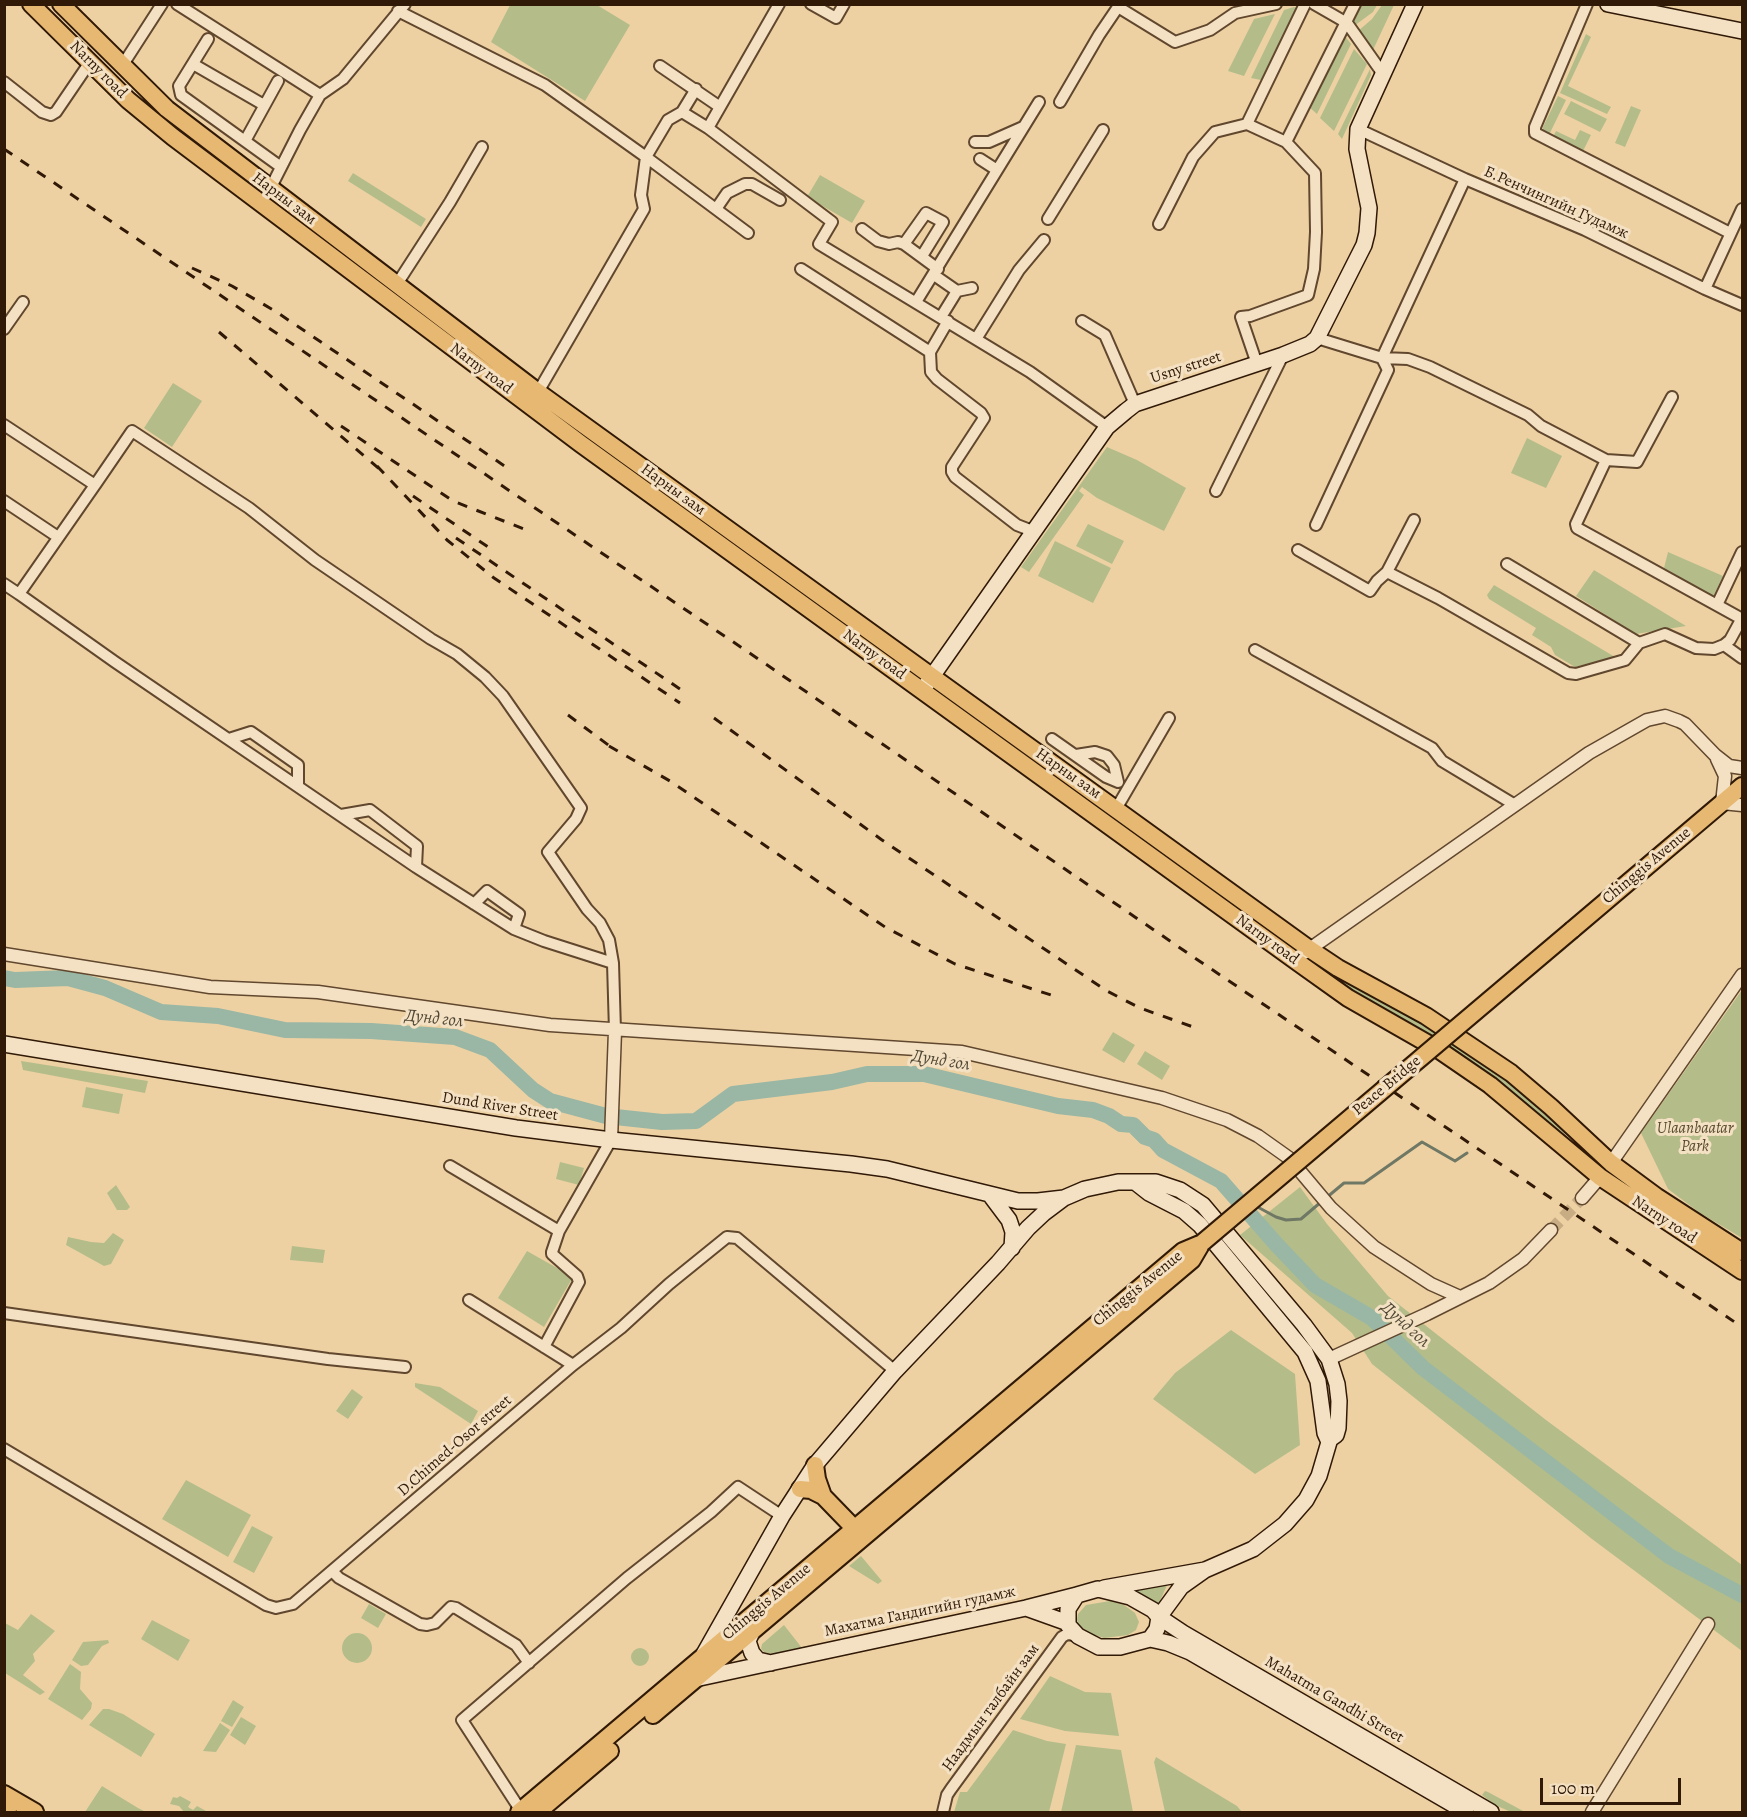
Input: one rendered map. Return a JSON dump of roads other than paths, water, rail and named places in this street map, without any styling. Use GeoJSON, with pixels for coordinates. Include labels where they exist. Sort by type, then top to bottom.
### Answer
{"type":"FeatureCollection","features":[{"type":"Feature","properties":{"kind":"main road","name":"Narny road"},"geometry":{"type":"LineString","coordinates":[[31,4],[128,100],[173,137],[607,462],[927,684],[1348,998],[1439,1050],[1490,1085],[1600,1178],[1743,1271]]}},
{"type":"Feature","properties":{"kind":"main road","name":"Нарны зам"},"geometry":{"type":"LineString","coordinates":[[61,4],[167,109],[538,392],[927,684],[1116,809],[1308,948]]}},
{"type":"Feature","properties":{"kind":"main road"},"geometry":{"type":"LineString","coordinates":[[1317,338],[1364,245],[1367,233],[1369,208],[1358,149],[1358,129],[1415,4]]}},
{"type":"Feature","properties":{"kind":"main road"},"geometry":{"type":"LineString","coordinates":[[1608,4],[1743,31]]}},
{"type":"Feature","properties":{"kind":"main road"},"geometry":{"type":"LineString","coordinates":[[271,210],[265,201],[268,196],[306,216]]}},
{"type":"Feature","properties":{"kind":"main road","name":"Usny street"},"geometry":{"type":"LineString","coordinates":[[927,684],[1107,427],[1135,404],[1283,356],[1310,344],[1317,338]]}},
{"type":"Feature","properties":{"kind":"main road"},"geometry":{"type":"LineString","coordinates":[[607,462],[625,468],[642,480],[646,480],[647,477],[642,468]]}},
{"type":"Feature","properties":{"kind":"main road","name":"Chinggis Avenue"},"geometry":{"type":"LineString","coordinates":[[1572,930],[1743,786]]}},
{"type":"Feature","properties":{"kind":"main road","name":"Peace Bridge"},"geometry":{"type":"LineString","coordinates":[[1202,1243],[1572,930]]}},
{"type":"Feature","properties":{"kind":"main road","name":"Narny road"},"geometry":{"type":"LineString","coordinates":[[1308,948],[1338,968],[1426,1016],[1474,1047],[1511,1073],[1611,1163],[1657,1197],[1743,1252]]}},
{"type":"Feature","properties":{"kind":"main road","name":"Dund River Street"},"geometry":{"type":"LineString","coordinates":[[4,1044],[516,1128],[851,1164],[910,1175],[1018,1201],[1064,1198]]}},
{"type":"Feature","properties":{"kind":"main road"},"geometry":{"type":"LineString","coordinates":[[1135,1182],[1149,1193],[1184,1211],[1195,1221],[1305,1352],[1318,1380],[1325,1433],[1329,1440]]}},
{"type":"Feature","properties":{"kind":"main road"},"geometry":{"type":"LineString","coordinates":[[702,1657],[782,1516],[815,1465],[895,1371],[1012,1248],[1028,1228],[1064,1198],[1103,1184],[1135,1182],[1165,1184],[1180,1190],[1203,1206],[1304,1325],[1329,1359],[1337,1384],[1339,1418],[1336,1435],[1329,1440],[1316,1482],[1302,1505],[1285,1524],[1253,1549],[1205,1570],[1181,1587],[1159,1617],[1157,1629],[1150,1639]]}},
{"type":"Feature","properties":{"kind":"main road"},"geometry":{"type":"LineString","coordinates":[[991,1196],[1009,1220],[1013,1232],[1012,1248]]}},
{"type":"Feature","properties":{"kind":"main road","name":"Chinggis Avenue"},"geometry":{"type":"LineString","coordinates":[[520,1812],[1183,1251],[1202,1243]]}},
{"type":"Feature","properties":{"kind":"main road","name":"Chinggis Avenue"},"geometry":{"type":"LineString","coordinates":[[538,1812],[1192,1260],[1202,1243]]}},
{"type":"Feature","properties":{"kind":"main road"},"geometry":{"type":"LineString","coordinates":[[815,1465],[823,1496]]}},
{"type":"Feature","properties":{"kind":"main road"},"geometry":{"type":"LineString","coordinates":[[800,1490],[811,1490],[823,1496],[854,1528]]}},
{"type":"Feature","properties":{"kind":"main road"},"geometry":{"type":"LineString","coordinates":[[1072,1629],[1067,1611],[1077,1595],[1098,1589],[1205,1570]]}},
{"type":"Feature","properties":{"kind":"main road"},"geometry":{"type":"LineString","coordinates":[[1098,1589],[1130,1597],[1153,1610],[1159,1617]]}},
{"type":"Feature","properties":{"kind":"main road","name":"Махатма Гандигийн гудамж"},"geometry":{"type":"LineString","coordinates":[[695,1679],[1077,1595]]}},
{"type":"Feature","properties":{"kind":"main road"},"geometry":{"type":"LineString","coordinates":[[1026,1608],[1072,1629],[1088,1643],[1105,1648],[1120,1647],[1150,1639],[1168,1643],[1192,1653],[1459,1810]]}},
{"type":"Feature","properties":{"kind":"main road","name":"Mahatma Gandhi Street"},"geometry":{"type":"LineString","coordinates":[[1159,1617],[1337,1724],[1491,1812]]}},
{"type":"Feature","properties":{"kind":"main road"},"geometry":{"type":"LineString","coordinates":[[752,1632],[748,1641],[754,1658],[762,1662],[771,1662]]}},
{"type":"Feature","properties":{"kind":"main road"},"geometry":{"type":"LineString","coordinates":[[4,1794],[35,1812]]}},
{"type":"Feature","properties":{"kind":"street"},"geometry":{"type":"LineString","coordinates":[[122,66],[162,4]]}},
{"type":"Feature","properties":{"kind":"street"},"geometry":{"type":"LineString","coordinates":[[177,4],[320,95]]}},
{"type":"Feature","properties":{"kind":"street"},"geometry":{"type":"LineString","coordinates":[[708,128],[779,4]]}},
{"type":"Feature","properties":{"kind":"street"},"geometry":{"type":"LineString","coordinates":[[811,4],[836,18],[844,4]]}},
{"type":"Feature","properties":{"kind":"street"},"geometry":{"type":"LineString","coordinates":[[1060,102],[1116,6],[1175,42],[1210,30],[1237,9],[1276,4]]}},
{"type":"Feature","properties":{"kind":"street"},"geometry":{"type":"LineString","coordinates":[[1247,124],[1305,4]]}},
{"type":"Feature","properties":{"kind":"street"},"geometry":{"type":"LineString","coordinates":[[1314,4],[1347,23],[1383,74]]}},
{"type":"Feature","properties":{"kind":"street"},"geometry":{"type":"LineString","coordinates":[[1286,142],[1355,4]]}},
{"type":"Feature","properties":{"kind":"street"},"geometry":{"type":"LineString","coordinates":[[1587,4],[1535,127],[1535,133],[1730,232]]}},
{"type":"Feature","properties":{"kind":"street"},"geometry":{"type":"LineString","coordinates":[[270,189],[320,95],[343,79],[401,7],[545,86],[748,232]]}},
{"type":"Feature","properties":{"kind":"street"},"geometry":{"type":"LineString","coordinates":[[208,39],[179,86],[181,95],[281,167]]}},
{"type":"Feature","properties":{"kind":"street"},"geometry":{"type":"LineString","coordinates":[[4,82],[42,112],[51,115],[56,112],[90,62]]}},
{"type":"Feature","properties":{"kind":"street"},"geometry":{"type":"LineString","coordinates":[[193,64],[264,105]]}},
{"type":"Feature","properties":{"kind":"street"},"geometry":{"type":"LineString","coordinates":[[660,66],[720,107]]}},
{"type":"Feature","properties":{"kind":"street"},"geometry":{"type":"LineString","coordinates":[[245,141],[278,81]]}},
{"type":"Feature","properties":{"kind":"street"},"geometry":{"type":"LineString","coordinates":[[538,392],[644,209],[641,195],[646,157],[668,120],[682,112],[696,89]]}},
{"type":"Feature","properties":{"kind":"street"},"geometry":{"type":"LineString","coordinates":[[916,302],[1039,102]]}},
{"type":"Feature","properties":{"kind":"street"},"geometry":{"type":"LineString","coordinates":[[682,112],[708,128],[832,222],[819,244],[1030,372],[1107,427]]}},
{"type":"Feature","properties":{"kind":"street"},"geometry":{"type":"LineString","coordinates":[[1159,224],[1193,157],[1215,132],[1247,124],[1286,142],[1315,173],[1317,220],[1314,269],[1308,295],[1250,316],[1241,317],[1257,364]]}},
{"type":"Feature","properties":{"kind":"street"},"geometry":{"type":"LineString","coordinates":[[975,141],[989,142],[1023,127]]}},
{"type":"Feature","properties":{"kind":"street","name":"Б.Ренчингийн Гудамж"},"geometry":{"type":"LineString","coordinates":[[1358,129],[1465,179],[1585,230],[1705,289],[1743,305]]}},
{"type":"Feature","properties":{"kind":"street"},"geometry":{"type":"LineString","coordinates":[[1047,219],[1103,130]]}},
{"type":"Feature","properties":{"kind":"street"},"geometry":{"type":"LineString","coordinates":[[397,284],[450,202],[482,147]]}},
{"type":"Feature","properties":{"kind":"street"},"geometry":{"type":"LineString","coordinates":[[980,159],[997,170]]}},
{"type":"Feature","properties":{"kind":"street"},"geometry":{"type":"LineString","coordinates":[[1316,525],[1388,370],[1383,358],[1465,179]]}},
{"type":"Feature","properties":{"kind":"street"},"geometry":{"type":"LineString","coordinates":[[716,209],[728,193],[745,184],[752,184],[780,200]]}},
{"type":"Feature","properties":{"kind":"street"},"geometry":{"type":"LineString","coordinates":[[1705,289],[1730,232],[1743,209]]}},
{"type":"Feature","properties":{"kind":"street"},"geometry":{"type":"LineString","coordinates":[[904,244],[926,213],[943,222],[922,256]]}},
{"type":"Feature","properties":{"kind":"street"},"geometry":{"type":"LineString","coordinates":[[862,229],[878,241],[904,244],[922,256],[957,291]]}},
{"type":"Feature","properties":{"kind":"street"},"geometry":{"type":"LineString","coordinates":[[976,339],[1019,270],[1044,240]]}},
{"type":"Feature","properties":{"kind":"street"},"geometry":{"type":"LineString","coordinates":[[801,269],[930,352]]}},
{"type":"Feature","properties":{"kind":"street"},"geometry":{"type":"LineString","coordinates":[[957,291],[972,288]]}},
{"type":"Feature","properties":{"kind":"street"},"geometry":{"type":"LineString","coordinates":[[957,291],[930,352],[931,372],[981,413],[984,418],[952,467],[952,472],[955,477],[1017,525],[1035,531]]}},
{"type":"Feature","properties":{"kind":"street"},"geometry":{"type":"LineString","coordinates":[[4,329],[23,302]]}},
{"type":"Feature","properties":{"kind":"street"},"geometry":{"type":"LineString","coordinates":[[1082,321],[1105,335],[1135,404]]}},
{"type":"Feature","properties":{"kind":"street"},"geometry":{"type":"LineString","coordinates":[[1317,338],[1383,358],[1408,359],[1430,367],[1528,415],[1541,426],[1606,460],[1637,462],[1672,397]]}},
{"type":"Feature","properties":{"kind":"street"},"geometry":{"type":"LineString","coordinates":[[1216,491],[1283,356]]}},
{"type":"Feature","properties":{"kind":"street"},"geometry":{"type":"LineString","coordinates":[[4,425],[95,485]]}},
{"type":"Feature","properties":{"kind":"street"},"geometry":{"type":"LineString","coordinates":[[19,594],[132,431],[249,508],[315,560],[431,639],[457,654],[485,677],[503,696],[581,808],[576,819],[548,852],[587,909],[600,923],[609,940],[613,963],[615,1031],[611,1140],[559,1231],[552,1254],[577,1276],[579,1282],[544,1347]]}},
{"type":"Feature","properties":{"kind":"street"},"geometry":{"type":"LineString","coordinates":[[1387,572],[1438,598],[1568,673],[1576,674],[1625,660],[1639,643],[1665,634],[1696,648],[1713,649],[1724,645],[1730,640],[1742,618],[1577,528],[1576,524],[1606,460]]}},
{"type":"Feature","properties":{"kind":"street"},"geometry":{"type":"LineString","coordinates":[[4,501],[58,537]]}},
{"type":"Feature","properties":{"kind":"street"},"geometry":{"type":"LineString","coordinates":[[1298,550],[1370,591],[1387,572],[1414,519]]}},
{"type":"Feature","properties":{"kind":"street"},"geometry":{"type":"LineString","coordinates":[[1718,605],[1743,552]]}},
{"type":"Feature","properties":{"kind":"street"},"geometry":{"type":"LineString","coordinates":[[1507,564],[1639,643]]}},
{"type":"Feature","properties":{"kind":"street"},"geometry":{"type":"LineString","coordinates":[[4,584],[416,867],[514,929],[613,963]]}},
{"type":"Feature","properties":{"kind":"street"},"geometry":{"type":"LineString","coordinates":[[1724,645],[1743,658]]}},
{"type":"Feature","properties":{"kind":"street"},"geometry":{"type":"LineString","coordinates":[[1255,650],[1432,748],[1442,761],[1515,805]]}},
{"type":"Feature","properties":{"kind":"street"},"geometry":{"type":"LineString","coordinates":[[1296,961],[1308,948],[1589,753],[1647,720],[1665,717],[1679,721],[1729,766],[1743,768]]}},
{"type":"Feature","properties":{"kind":"street"},"geometry":{"type":"LineString","coordinates":[[1116,809],[1169,718]]}},
{"type":"Feature","properties":{"kind":"street"},"geometry":{"type":"LineString","coordinates":[[229,739],[251,732],[298,765],[298,786]]}},
{"type":"Feature","properties":{"kind":"street"},"geometry":{"type":"LineString","coordinates":[[1052,739],[1106,777],[1118,782],[1114,765],[1107,756],[1095,752],[1076,754]]}},
{"type":"Feature","properties":{"kind":"street"},"geometry":{"type":"LineString","coordinates":[[1715,755],[1725,776],[1722,803],[1743,805]]}},
{"type":"Feature","properties":{"kind":"street"},"geometry":{"type":"LineString","coordinates":[[340,815],[370,810],[417,846],[416,867]]}},
{"type":"Feature","properties":{"kind":"street"},"geometry":{"type":"LineString","coordinates":[[474,904],[487,891],[519,914],[514,929]]}},
{"type":"Feature","properties":{"kind":"street"},"geometry":{"type":"LineString","coordinates":[[4,954],[210,987],[318,992],[546,1025],[962,1052],[1084,1082],[1162,1098],[1227,1120],[1258,1136],[1289,1158],[1331,1208],[1374,1247],[1431,1284],[1460,1297]]}},
{"type":"Feature","properties":{"kind":"street"},"geometry":{"type":"LineString","coordinates":[[1611,1163],[1743,975]]}},
{"type":"Feature","properties":{"kind":"street"},"geometry":{"type":"LineString","coordinates":[[450,1166],[559,1231]]}},
{"type":"Feature","properties":{"kind":"street"},"geometry":{"type":"LineString","coordinates":[[1582,1198],[1600,1178]]}},
{"type":"Feature","properties":{"kind":"street"},"geometry":{"type":"LineString","coordinates":[[1329,1359],[1427,1314],[1489,1282],[1523,1259],[1551,1230]]}},
{"type":"Feature","properties":{"kind":"street","name":"D.Chimed-Osor street"},"geometry":{"type":"LineString","coordinates":[[4,1449],[266,1605],[276,1608],[292,1604],[573,1365],[621,1328],[669,1284],[727,1238],[737,1238],[895,1371]]}},
{"type":"Feature","properties":{"kind":"street"},"geometry":{"type":"LineString","coordinates":[[469,1300],[573,1365]]}},
{"type":"Feature","properties":{"kind":"street"},"geometry":{"type":"LineString","coordinates":[[4,1313],[328,1359],[405,1367]]}},
{"type":"Feature","properties":{"kind":"street"},"geometry":{"type":"LineString","coordinates":[[520,1812],[462,1720],[627,1578],[738,1488],[782,1516]]}},
{"type":"Feature","properties":{"kind":"street"},"geometry":{"type":"LineString","coordinates":[[332,1571],[339,1578],[420,1624],[435,1623],[451,1607],[456,1608],[516,1645],[529,1663]]}},
{"type":"Feature","properties":{"kind":"street"},"geometry":{"type":"LineString","coordinates":[[1592,1812],[1708,1624]]}},
{"type":"Feature","properties":{"kind":"street","name":"Наадмын талбайн зам"},"geometry":{"type":"LineString","coordinates":[[943,1812],[947,1795],[951,1789],[1062,1637],[1072,1629]]}},
{"type":"Feature","properties":{"kind":"waterway","name":"Дунд гол"},"geometry":{"type":"LineString","coordinates":[[4,978],[15,980],[68,978],[105,988],[161,1012],[218,1016],[285,1030],[371,1031],[455,1037],[490,1050],[533,1090],[550,1101],[606,1116],[662,1122],[696,1121],[733,1094],[832,1082],[867,1074],[924,1074],[1058,1106],[1093,1110],[1121,1124],[1133,1125],[1145,1137],[1154,1140],[1163,1150],[1221,1181],[1315,1285],[1372,1318],[1423,1368],[1669,1556],[1742,1595]]}},
{"type":"Feature","properties":{"kind":"waterway"},"geometry":{"type":"LineString","coordinates":[[1326,1198],[1344,1183],[1364,1183],[1422,1142],[1455,1161],[1467,1153]]}},
{"type":"Feature","properties":{"kind":"waterway","name":"Дунд гол"},"geometry":{"type":"LineString","coordinates":[[1231,1192],[1246,1200]]}},
{"type":"Feature","properties":{"kind":"waterway"},"geometry":{"type":"LineString","coordinates":[[1254,1205],[1286,1220],[1301,1219],[1321,1202]]}},
{"type":"Feature","properties":{"kind":"tunnel"},"geometry":{"type":"LineString","coordinates":[[1551,1230],[1582,1198]]}},
{"type":"Feature","properties":{"kind":"railway"},"geometry":{"type":"LineString","coordinates":[[4,149],[1742,1327]]}},
{"type":"Feature","properties":{"kind":"railway"},"geometry":{"type":"LineString","coordinates":[[192,268],[232,286],[275,311],[512,471]]}},
{"type":"Feature","properties":{"kind":"railway"},"geometry":{"type":"LineString","coordinates":[[219,332],[383,472]]}},
{"type":"Feature","properties":{"kind":"railway"},"geometry":{"type":"LineString","coordinates":[[341,426],[453,501],[524,529]]}},
{"type":"Feature","properties":{"kind":"railway"},"geometry":{"type":"LineString","coordinates":[[377,466],[447,540],[494,578],[680,703]]}},
{"type":"Feature","properties":{"kind":"railway"},"geometry":{"type":"LineString","coordinates":[[413,496],[494,551]]}},
{"type":"Feature","properties":{"kind":"railway"},"geometry":{"type":"LineString","coordinates":[[456,538],[686,693]]}},
{"type":"Feature","properties":{"kind":"railway"},"geometry":{"type":"LineString","coordinates":[[568,715],[615,750]]}},
{"type":"Feature","properties":{"kind":"railway"},"geometry":{"type":"LineString","coordinates":[[714,718],[882,840],[1107,991],[1140,1008],[1196,1028]]}},
{"type":"Feature","properties":{"kind":"railway"},"geometry":{"type":"LineString","coordinates":[[609,746],[670,781],[885,927],[955,964],[1051,995]]}},
{"type":"Feature","properties":{"kind":"park label","name":"Ulaanbaatar Park"},"geometry":{"type":"Point","coordinates":[1695,1138]}}]}
